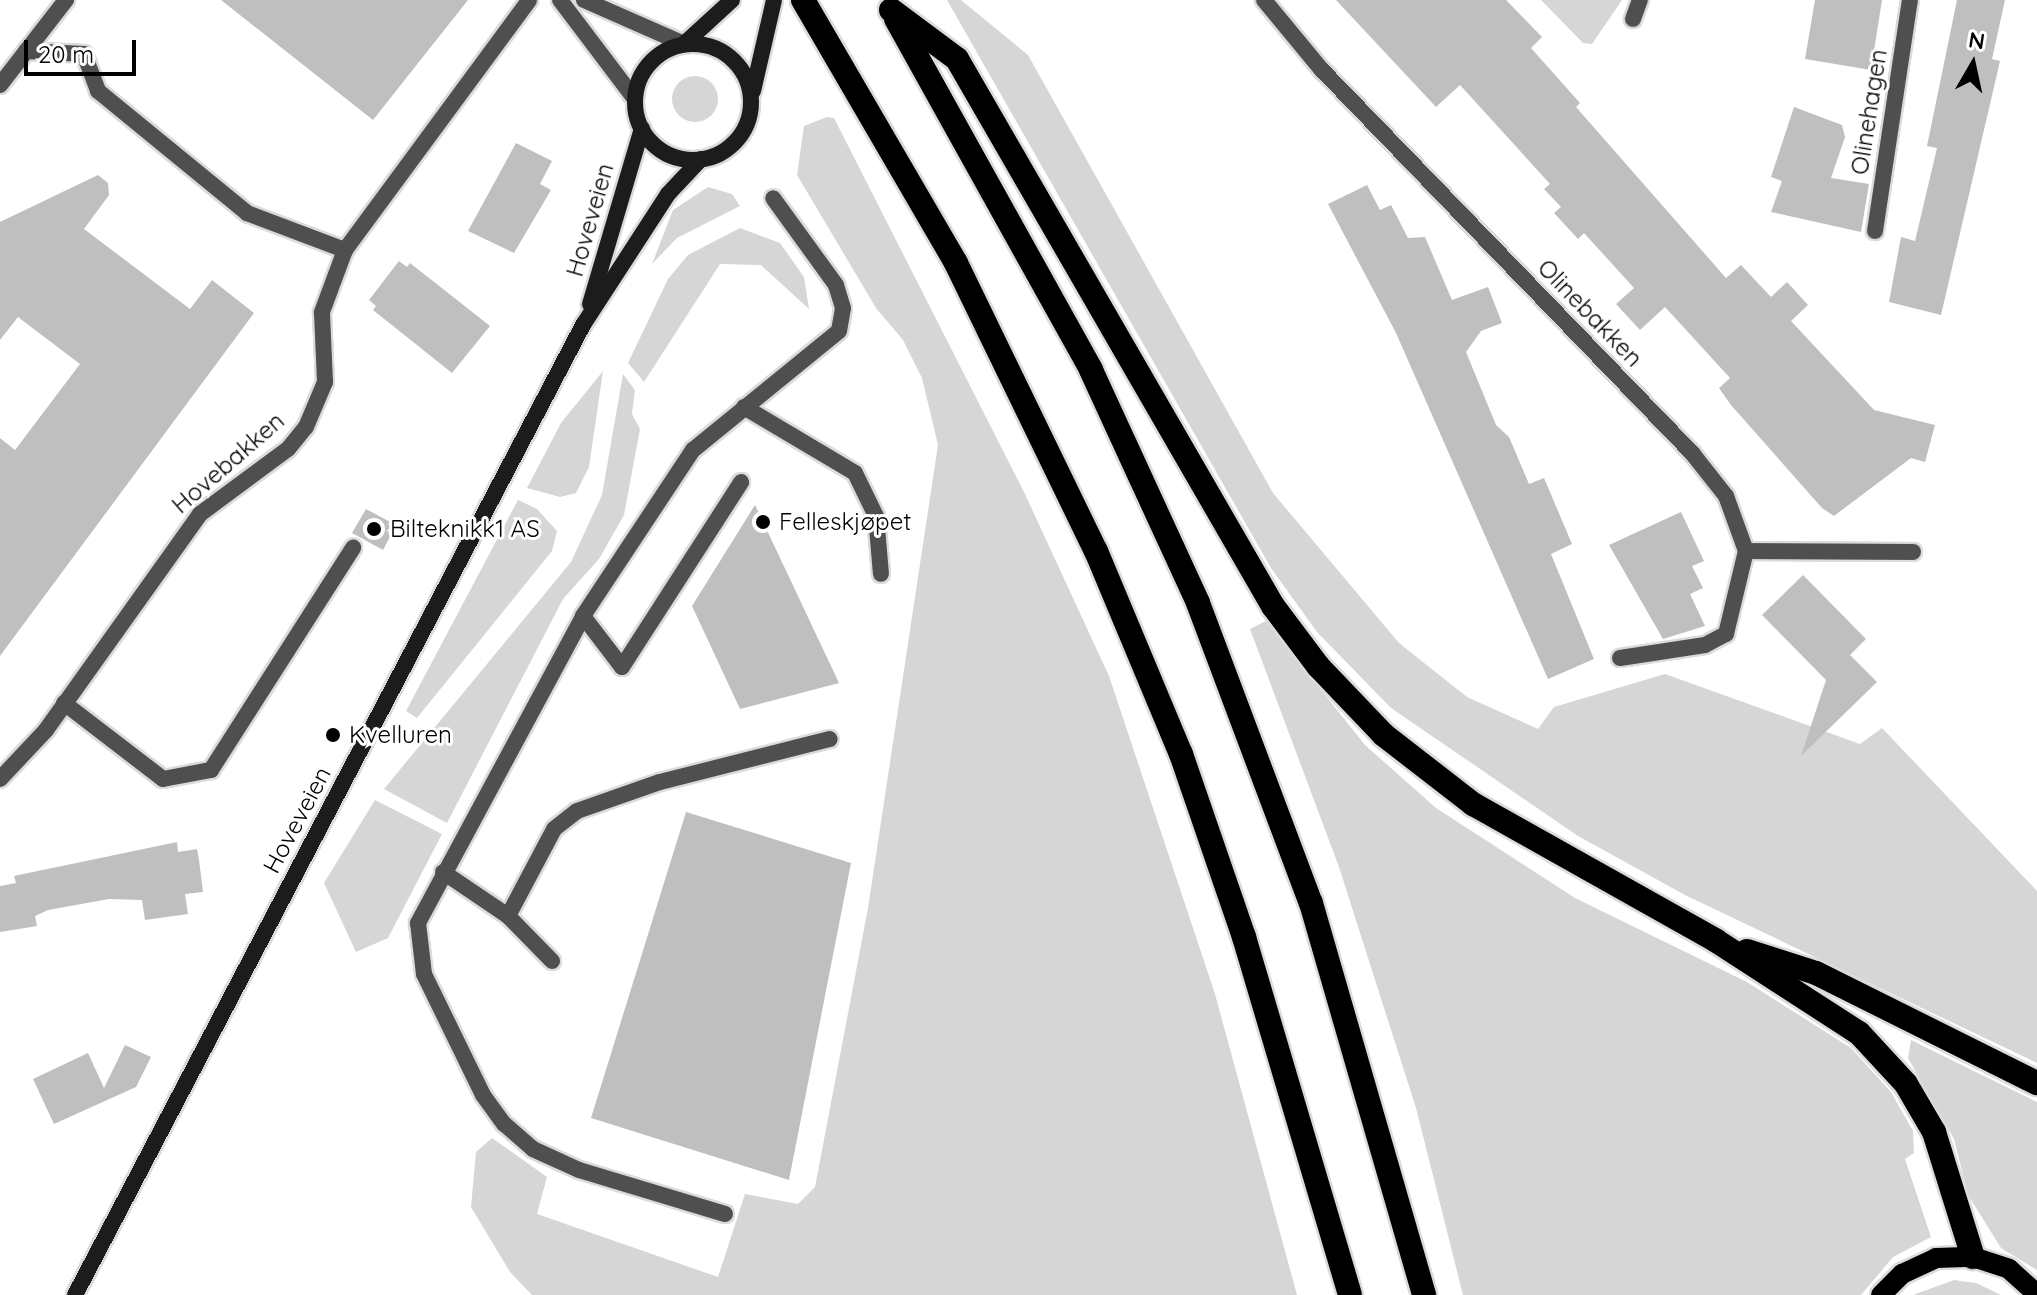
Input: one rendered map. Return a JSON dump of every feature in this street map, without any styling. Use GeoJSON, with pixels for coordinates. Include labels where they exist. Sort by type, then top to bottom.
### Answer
{"type":"FeatureCollection","features":[{"type":"Feature","properties":{"kind":"highway"},"geometry":{"type":"LineString","coordinates":[[803,0],[859,90],[1018,386],[1096,551],[1181,754],[1308,1137],[1350,1295]]}},
{"type":"Feature","properties":{"kind":"highway"},"geometry":{"type":"LineString","coordinates":[[887,5],[957,59],[1273,606],[1318,666],[1384,735],[1473,804],[1715,940],[1859,1033],[1906,1084],[1934,1132],[1973,1257]]}},
{"type":"Feature","properties":{"kind":"highway"},"geometry":{"type":"LineString","coordinates":[[887,5],[1091,370],[1198,603],[1311,903],[1424,1295]]}},
{"type":"Feature","properties":{"kind":"highway"},"geometry":{"type":"LineString","coordinates":[[1715,940],[1816,973],[2037,1083]]}},
{"type":"Feature","properties":{"kind":"main road"},"geometry":{"type":"LineString","coordinates":[[732,0],[684,44],[646,67],[635,99],[642,129],[676,157],[701,159],[737,142],[751,100],[774,0]]}},
{"type":"Feature","properties":{"kind":"main road"},"geometry":{"type":"LineString","coordinates":[[684,44],[712,46],[734,60],[751,100]]}},
{"type":"Feature","properties":{"kind":"main road","name":"Hoveveien"},"geometry":{"type":"LineString","coordinates":[[583,325],[642,129]]}},
{"type":"Feature","properties":{"kind":"main road","name":"Hoveveien"},"geometry":{"type":"LineString","coordinates":[[75,1295],[583,325],[668,194],[701,159]]}},
{"type":"Feature","properties":{"kind":"main road"},"geometry":{"type":"LineString","coordinates":[[1881,1295],[1902,1274],[1936,1258],[1973,1257],[2009,1269],[2037,1294]]}},
{"type":"Feature","properties":{"kind":"street"},"geometry":{"type":"LineString","coordinates":[[0,85],[66,0]]}},
{"type":"Feature","properties":{"kind":"street","name":"Hovebakken"},"geometry":{"type":"LineString","coordinates":[[0,779],[64,703],[200,514],[288,449],[306,427],[325,382],[322,312],[345,250],[529,0]]}},
{"type":"Feature","properties":{"kind":"street"},"geometry":{"type":"LineString","coordinates":[[560,0],[635,99]]}},
{"type":"Feature","properties":{"kind":"street"},"geometry":{"type":"LineString","coordinates":[[584,0],[684,44]]}},
{"type":"Feature","properties":{"kind":"street","name":"Olinebakken"},"geometry":{"type":"LineString","coordinates":[[1264,0],[1322,70],[1692,453],[1726,496],[1746,551]]}},
{"type":"Feature","properties":{"kind":"street"},"geometry":{"type":"LineString","coordinates":[[1633,19],[1640,0]]}},
{"type":"Feature","properties":{"kind":"street","name":"Olinehagen"},"geometry":{"type":"LineString","coordinates":[[1875,231],[1910,0]]}},
{"type":"Feature","properties":{"kind":"street"},"geometry":{"type":"LineString","coordinates":[[26,51],[84,54],[98,91],[247,213],[345,250]]}},
{"type":"Feature","properties":{"kind":"street"},"geometry":{"type":"LineString","coordinates":[[725,1214],[579,1170],[533,1149],[504,1124],[483,1095],[421,959],[418,923],[583,616],[693,450],[744,407],[830,343],[843,308],[828,269],[773,198]]}},
{"type":"Feature","properties":{"kind":"street"},"geometry":{"type":"LineString","coordinates":[[744,407],[855,473],[876,516],[881,574]]}},
{"type":"Feature","properties":{"kind":"street"},"geometry":{"type":"LineString","coordinates":[[583,616],[622,667],[741,482]]}},
{"type":"Feature","properties":{"kind":"street"},"geometry":{"type":"LineString","coordinates":[[64,703],[163,779],[211,770],[353,548]]}},
{"type":"Feature","properties":{"kind":"street"},"geometry":{"type":"LineString","coordinates":[[1620,658],[1705,645],[1726,634],[1746,551],[1913,552]]}},
{"type":"Feature","properties":{"kind":"street"},"geometry":{"type":"LineString","coordinates":[[508,916],[554,829],[577,811],[660,782],[830,739]]}},
{"type":"Feature","properties":{"kind":"street"},"geometry":{"type":"LineString","coordinates":[[443,872],[508,916],[552,961]]}},
{"type":"Feature","properties":{"kind":"shaded area"},"geometry":{"type":"Polygon","coordinates":[[[947,0],[961,0],[1028,55],[1273,493],[1399,643],[1467,697],[1538,729],[1554,707],[1665,674],[1860,744],[1882,728],[2037,891],[2037,1063],[1685,895],[1578,836],[1391,708],[1317,632],[1271,568],[947,0]]]}},
{"type":"Feature","properties":{"kind":"shaded area"},"geometry":{"type":"Polygon","coordinates":[[[1541,0],[1622,0],[1592,44],[1583,43],[1541,0]]]}},
{"type":"Feature","properties":{"kind":"shaded area"},"geometry":{"type":"Polygon","coordinates":[[[695,76],[711,83],[718,99],[711,115],[695,122],[679,115],[672,99],[679,83],[695,76]]]}},
{"type":"Feature","properties":{"kind":"shaded area"},"geometry":{"type":"Polygon","coordinates":[[[827,117],[834,118],[1024,492],[1109,676],[1215,994],[1297,1295],[532,1295],[510,1272],[471,1207],[476,1152],[492,1138],[547,1177],[537,1214],[718,1277],[745,1194],[798,1204],[815,1187],[868,908],[938,445],[922,378],[903,340],[876,308],[797,175],[804,126],[827,117]]]}},
{"type":"Feature","properties":{"kind":"shaded area"},"geometry":{"type":"Polygon","coordinates":[[[708,187],[732,194],[740,206],[677,238],[652,264],[673,210],[708,187]]]}},
{"type":"Feature","properties":{"kind":"shaded area"},"geometry":{"type":"Polygon","coordinates":[[[740,228],[780,243],[804,277],[809,309],[761,265],[720,264],[644,382],[628,363],[668,279],[688,255],[740,228]]]}},
{"type":"Feature","properties":{"kind":"shaded area"},"geometry":{"type":"Polygon","coordinates":[[[603,371],[589,467],[576,493],[560,497],[527,488],[561,423],[603,371]]]}},
{"type":"Feature","properties":{"kind":"shaded area"},"geometry":{"type":"Polygon","coordinates":[[[623,374],[635,390],[632,414],[640,429],[624,515],[599,559],[563,599],[447,823],[384,789],[571,562],[602,495],[623,374]]]}},
{"type":"Feature","properties":{"kind":"shaded area"},"geometry":{"type":"Polygon","coordinates":[[[518,500],[537,509],[557,531],[552,551],[417,718],[406,711],[518,500]]]}},
{"type":"Feature","properties":{"kind":"shaded area"},"geometry":{"type":"Polygon","coordinates":[[[1266,621],[1365,745],[1436,808],[1575,898],[1747,982],[1851,1048],[1891,1092],[1913,1131],[1914,1153],[1905,1159],[1931,1237],[1893,1257],[1861,1295],[1463,1295],[1416,1108],[1339,867],[1250,629],[1266,621]]]}},
{"type":"Feature","properties":{"kind":"shaded area"},"geometry":{"type":"Polygon","coordinates":[[[375,800],[442,834],[388,938],[356,952],[324,883],[375,800]]]}},
{"type":"Feature","properties":{"kind":"shaded area"},"geometry":{"type":"Polygon","coordinates":[[[1911,1040],[2037,1102],[2037,1270],[2001,1248],[1968,1195],[1954,1139],[1908,1058],[1911,1040]]]}},
{"type":"Feature","properties":{"kind":"shaded area"},"geometry":{"type":"Polygon","coordinates":[[[1954,1280],[1976,1283],[2001,1295],[1913,1295],[1954,1280]]]}},
{"type":"Feature","properties":{"kind":"building"},"geometry":{"type":"Polygon","coordinates":[[[221,0],[468,0],[373,120],[221,0]]]}},
{"type":"Feature","properties":{"kind":"building"},"geometry":{"type":"Polygon","coordinates":[[[1336,0],[1506,0],[1542,37],[1531,48],[1580,103],[1576,107],[1726,278],[1741,265],[1771,297],[1787,282],[1808,305],[1791,321],[1874,410],[1935,425],[1925,462],[1911,458],[1834,516],[1822,508],[1731,405],[1719,388],[1730,378],[1665,307],[1640,330],[1616,304],[1634,288],[1584,233],[1578,239],[1554,213],[1561,207],[1544,189],[1550,184],[1460,85],[1436,107],[1336,0]]]}},
{"type":"Feature","properties":{"kind":"building"},"geometry":{"type":"Polygon","coordinates":[[[1815,0],[1882,0],[1871,70],[1805,59],[1815,0]]]}},
{"type":"Feature","properties":{"kind":"building"},"geometry":{"type":"Polygon","coordinates":[[[1957,0],[2005,0],[1992,59],[2000,61],[1941,315],[1889,302],[1901,237],[1915,241],[1937,148],[1927,146],[1957,0]]]}},
{"type":"Feature","properties":{"kind":"building"},"geometry":{"type":"Polygon","coordinates":[[[1794,107],[1842,125],[1845,137],[1831,178],[1869,184],[1861,232],[1771,212],[1782,181],[1771,177],[1794,107]]]}},
{"type":"Feature","properties":{"kind":"building"},"geometry":{"type":"Polygon","coordinates":[[[516,143],[552,161],[540,184],[551,190],[514,253],[468,231],[516,143]]]}},
{"type":"Feature","properties":{"kind":"building"},"geometry":{"type":"Polygon","coordinates":[[[98,175],[108,183],[109,195],[84,229],[190,309],[212,280],[254,313],[0,656],[0,438],[15,450],[80,364],[18,317],[0,340],[0,222],[98,175]]]}},
{"type":"Feature","properties":{"kind":"building"},"geometry":{"type":"Polygon","coordinates":[[[1367,185],[1380,210],[1391,205],[1408,238],[1425,237],[1452,300],[1488,287],[1502,323],[1481,331],[1466,352],[1496,425],[1509,437],[1529,484],[1544,478],[1572,544],[1551,554],[1594,659],[1548,679],[1396,333],[1328,204],[1367,185]]]}},
{"type":"Feature","properties":{"kind":"building"},"geometry":{"type":"Polygon","coordinates":[[[399,261],[407,267],[410,263],[490,326],[452,373],[373,310],[376,306],[369,300],[399,261]]]}},
{"type":"Feature","properties":{"kind":"building"},"geometry":{"type":"Polygon","coordinates":[[[755,505],[839,683],[740,709],[692,606],[755,505]]]}},
{"type":"Feature","properties":{"kind":"building","name":"Bilteknikk1 AS"},"geometry":{"type":"Polygon","coordinates":[[[366,509],[396,525],[383,550],[352,533],[366,509]]]}},
{"type":"Feature","properties":{"kind":"building"},"geometry":{"type":"Polygon","coordinates":[[[1681,512],[1704,561],[1692,566],[1703,588],[1690,594],[1705,626],[1663,639],[1609,545],[1681,512]]]}},
{"type":"Feature","properties":{"kind":"building"},"geometry":{"type":"Polygon","coordinates":[[[1803,575],[1866,639],[1850,655],[1877,682],[1801,756],[1826,680],[1762,615],[1803,575]]]}},
{"type":"Feature","properties":{"kind":"building"},"geometry":{"type":"Polygon","coordinates":[[[686,812],[851,863],[789,1180],[591,1118],[686,812]]]}},
{"type":"Feature","properties":{"kind":"building"},"geometry":{"type":"Polygon","coordinates":[[[177,842],[178,852],[197,849],[199,860],[203,892],[185,894],[188,914],[145,920],[142,900],[109,899],[48,910],[35,916],[37,926],[0,932],[0,886],[16,883],[14,876],[177,842]]]}},
{"type":"Feature","properties":{"kind":"building"},"geometry":{"type":"Polygon","coordinates":[[[125,1045],[151,1057],[136,1087],[54,1124],[33,1079],[88,1053],[104,1088],[125,1045]]]}},
{"type":"Feature","properties":{"kind":"place","name":"Felleskjøpet"},"geometry":{"type":"Point","coordinates":[763,522]}},
{"type":"Feature","properties":{"kind":"place","name":"Bilteknikk1 AS"},"geometry":{"type":"Point","coordinates":[374,529]}},
{"type":"Feature","properties":{"kind":"place","name":"Kvelluren"},"geometry":{"type":"Point","coordinates":[333,735]}}]}
